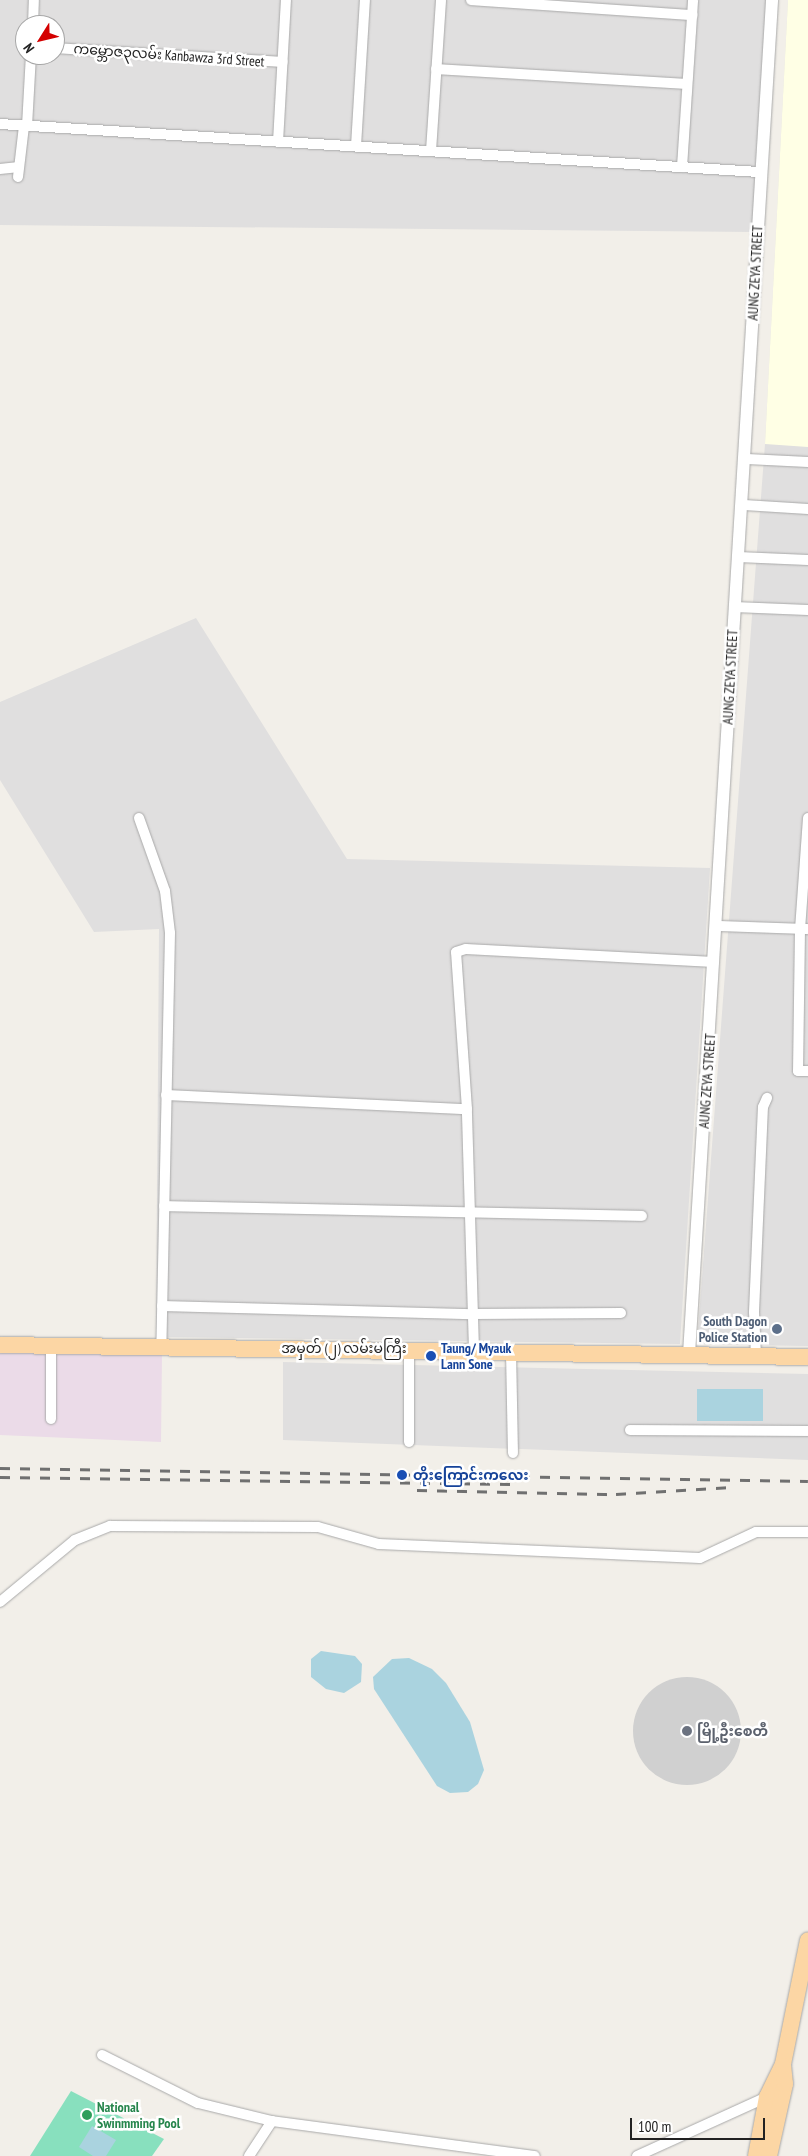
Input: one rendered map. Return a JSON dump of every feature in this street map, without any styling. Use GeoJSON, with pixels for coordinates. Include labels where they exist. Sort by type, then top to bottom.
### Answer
{"type":"FeatureCollection","features":[{"type":"Feature","properties":{"kind":"main road","name":"အမှတ် (၂) လမ်းမကြီး"},"geometry":{"type":"LineString","coordinates":[[0,1345],[409,1349],[808,1357]]}},
{"type":"Feature","properties":{"kind":"main road"},"geometry":{"type":"LineString","coordinates":[[756,2156],[768,2096],[783,2064],[808,1940]]}},
{"type":"Feature","properties":{"kind":"main road"},"geometry":{"type":"LineString","coordinates":[[769,2156],[785,2084],[783,2064]]}},
{"type":"Feature","properties":{"kind":"street"},"geometry":{"type":"LineString","coordinates":[[33,15],[34,0]]}},
{"type":"Feature","properties":{"kind":"street"},"geometry":{"type":"LineString","coordinates":[[278,142],[286,0]]}},
{"type":"Feature","properties":{"kind":"street"},"geometry":{"type":"LineString","coordinates":[[356,146],[365,0]]}},
{"type":"Feature","properties":{"kind":"street"},"geometry":{"type":"LineString","coordinates":[[431,151],[441,0]]}},
{"type":"Feature","properties":{"kind":"street"},"geometry":{"type":"LineString","coordinates":[[471,0],[692,15]]}},
{"type":"Feature","properties":{"kind":"street"},"geometry":{"type":"LineString","coordinates":[[682,167],[693,0]]}},
{"type":"Feature","properties":{"kind":"street","name":"AUNG ZEYA STREET"},"geometry":{"type":"LineString","coordinates":[[689,1354],[717,926],[734,607],[747,459],[759,172],[772,0]]}},
{"type":"Feature","properties":{"kind":"street","name":"ကမ္ဘောဇ၃လမ်း Kanbawza 3rd Street"},"geometry":{"type":"LineString","coordinates":[[65,49],[283,62]]}},
{"type":"Feature","properties":{"kind":"street"},"geometry":{"type":"LineString","coordinates":[[0,169],[18,172],[25,126],[30,65]]}},
{"type":"Feature","properties":{"kind":"street"},"geometry":{"type":"LineString","coordinates":[[436,69],[687,84]]}},
{"type":"Feature","properties":{"kind":"street"},"geometry":{"type":"LineString","coordinates":[[0,124],[759,172]]}},
{"type":"Feature","properties":{"kind":"street"},"geometry":{"type":"LineString","coordinates":[[747,459],[808,462]]}},
{"type":"Feature","properties":{"kind":"street"},"geometry":{"type":"LineString","coordinates":[[744,505],[808,509]]}},
{"type":"Feature","properties":{"kind":"street"},"geometry":{"type":"LineString","coordinates":[[738,557],[808,560]]}},
{"type":"Feature","properties":{"kind":"street"},"geometry":{"type":"LineString","coordinates":[[734,607],[808,610]]}},
{"type":"Feature","properties":{"kind":"street"},"geometry":{"type":"LineString","coordinates":[[139,818],[165,891],[170,933],[160,1347]]}},
{"type":"Feature","properties":{"kind":"street"},"geometry":{"type":"LineString","coordinates":[[808,818],[798,1071],[808,1071]]}},
{"type":"Feature","properties":{"kind":"street"},"geometry":{"type":"LineString","coordinates":[[717,926],[804,929]]}},
{"type":"Feature","properties":{"kind":"street"},"geometry":{"type":"LineString","coordinates":[[474,1350],[467,1109],[456,960],[459,950],[714,962]]}},
{"type":"Feature","properties":{"kind":"street"},"geometry":{"type":"LineString","coordinates":[[166,1094],[467,1109]]}},
{"type":"Feature","properties":{"kind":"street"},"geometry":{"type":"LineString","coordinates":[[756,1356],[755,1302],[763,1107],[767,1098]]}},
{"type":"Feature","properties":{"kind":"street"},"geometry":{"type":"LineString","coordinates":[[164,1206],[470,1214],[642,1216]]}},
{"type":"Feature","properties":{"kind":"street"},"geometry":{"type":"LineString","coordinates":[[162,1306],[473,1314],[621,1313]]}},
{"type":"Feature","properties":{"kind":"street"},"geometry":{"type":"LineString","coordinates":[[51,1346],[51,1419]]}},
{"type":"Feature","properties":{"kind":"street"},"geometry":{"type":"LineString","coordinates":[[409,1349],[409,1442]]}},
{"type":"Feature","properties":{"kind":"street"},"geometry":{"type":"LineString","coordinates":[[511,1351],[513,1453]]}},
{"type":"Feature","properties":{"kind":"street"},"geometry":{"type":"LineString","coordinates":[[630,1430],[808,1430]]}},
{"type":"Feature","properties":{"kind":"street"},"geometry":{"type":"LineString","coordinates":[[0,1602],[75,1540],[110,1526],[318,1527],[379,1544],[700,1558],[756,1532],[808,1532]]}},
{"type":"Feature","properties":{"kind":"street"},"geometry":{"type":"LineString","coordinates":[[102,2055],[198,2103],[272,2121],[535,2156]]}},
{"type":"Feature","properties":{"kind":"street"},"geometry":{"type":"LineString","coordinates":[[637,2156],[768,2096]]}},
{"type":"Feature","properties":{"kind":"street"},"geometry":{"type":"LineString","coordinates":[[250,2156],[272,2121]]}},
{"type":"Feature","properties":{"kind":"shaded area"},"geometry":{"type":"Polygon","coordinates":[[[0,0],[767,0],[752,232],[0,225],[0,0]]]}},
{"type":"Feature","properties":{"kind":"shaded area"},"geometry":{"type":"Polygon","coordinates":[[[788,0],[808,0],[808,1346],[697,1344],[765,444],[788,0]]]}},
{"type":"Feature","properties":{"kind":"shaded area"},"geometry":{"type":"Polygon","coordinates":[[[788,0],[808,0],[808,447],[765,444],[788,0]]]}},
{"type":"Feature","properties":{"kind":"shaded area"},"geometry":{"type":"Polygon","coordinates":[[[196,618],[347,859],[710,868],[680,1344],[156,1337],[159,929],[94,932],[0,780],[0,702],[196,618]]]}},
{"type":"Feature","properties":{"kind":"shaded area"},"geometry":{"type":"Polygon","coordinates":[[[0,1352],[162,1354],[161,1442],[0,1435],[0,1352]]]}},
{"type":"Feature","properties":{"kind":"shaded area"},"geometry":{"type":"Polygon","coordinates":[[[283,1362],[808,1374],[808,1460],[283,1440],[283,1362]]]}},
{"type":"Feature","properties":{"kind":"shaded area","name":"မြို့ဦးစေတီ"},"geometry":{"type":"Polygon","coordinates":[[[687,1677],[708,1681],[726,1692],[737,1710],[741,1731],[737,1752],[726,1770],[708,1781],[687,1785],[666,1781],[648,1770],[637,1752],[633,1731],[637,1710],[648,1692],[666,1681],[687,1677]]]}},
{"type":"Feature","properties":{"kind":"green space","name":"National Swinmming Pool"},"geometry":{"type":"Polygon","coordinates":[[[71,2091],[164,2139],[152,2156],[30,2156],[71,2091]]]}},
{"type":"Feature","properties":{"kind":"water"},"geometry":{"type":"Polygon","coordinates":[[[697,1389],[763,1389],[763,1421],[697,1421],[697,1389]]]}},
{"type":"Feature","properties":{"kind":"water"},"geometry":{"type":"Polygon","coordinates":[[[321,1651],[355,1656],[362,1664],[361,1682],[344,1693],[326,1689],[311,1677],[311,1659],[321,1651]]]}},
{"type":"Feature","properties":{"kind":"water"},"geometry":{"type":"Polygon","coordinates":[[[409,1658],[432,1669],[446,1683],[470,1722],[484,1770],[478,1784],[468,1792],[450,1793],[437,1786],[374,1689],[373,1677],[392,1659],[409,1658]]]}},
{"type":"Feature","properties":{"kind":"water"},"geometry":{"type":"Polygon","coordinates":[[[92,2126],[116,2140],[106,2156],[93,2156],[79,2147],[92,2126]]]}},
{"type":"Feature","properties":{"kind":"railway"},"geometry":{"type":"LineString","coordinates":[[0,1468],[808,1481]]}},
{"type":"Feature","properties":{"kind":"railway"},"geometry":{"type":"LineString","coordinates":[[0,1477],[515,1484]]}},
{"type":"Feature","properties":{"kind":"railway"},"geometry":{"type":"LineString","coordinates":[[417,1490],[616,1494],[732,1487]]}},
{"type":"Feature","properties":{"kind":"place","name":"South Dagon Police Station"},"geometry":{"type":"Point","coordinates":[777,1329]}},
{"type":"Feature","properties":{"kind":"place","name":"Taung/ Myauk Lann Sone"},"geometry":{"type":"Point","coordinates":[431,1356]}},
{"type":"Feature","properties":{"kind":"place","name":"တိုးကြောင်းကလေး"},"geometry":{"type":"Point","coordinates":[402,1475]}},
{"type":"Feature","properties":{"kind":"place","name":"မြို့ဦးစေတီ"},"geometry":{"type":"Point","coordinates":[687,1731]}},
{"type":"Feature","properties":{"kind":"place","name":"National Swinmming Pool"},"geometry":{"type":"Point","coordinates":[87,2115]}}]}
